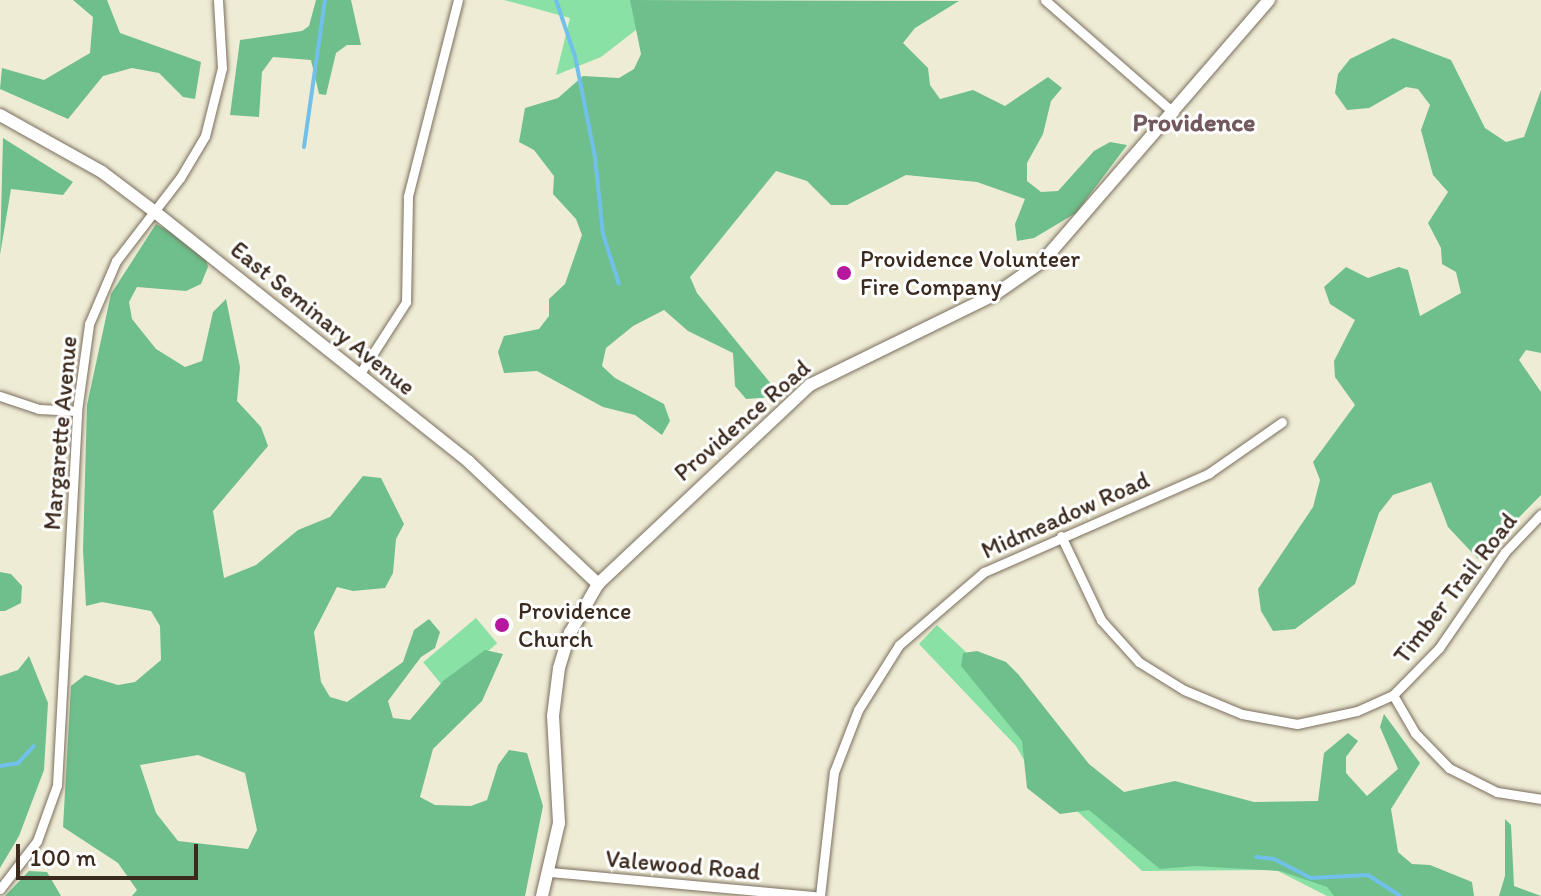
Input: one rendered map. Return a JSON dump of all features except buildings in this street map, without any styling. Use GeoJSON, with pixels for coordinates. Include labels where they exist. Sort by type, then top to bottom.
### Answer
{"type":"FeatureCollection","features":[{"type":"Feature","properties":{"kind":"street","name":"Margarette Avenue"},"geometry":{"type":"LineString","coordinates":[[0,889],[37,841],[57,785],[77,411],[89,324],[116,261],[155,212],[205,136],[216,105],[223,25],[218,0]]}},
{"type":"Feature","properties":{"kind":"street"},"geometry":{"type":"LineString","coordinates":[[359,375],[406,302],[410,184],[458,0]]}},
{"type":"Feature","properties":{"kind":"street"},"geometry":{"type":"LineString","coordinates":[[1045,0],[1174,113]]}},
{"type":"Feature","properties":{"kind":"street","name":"Providence Road"},"geometry":{"type":"LineString","coordinates":[[542,896],[559,823],[553,716],[559,668],[570,633],[598,584],[810,385],[1029,273],[1174,113],[1269,0]]}},
{"type":"Feature","properties":{"kind":"street","name":"East Seminary Avenue"},"geometry":{"type":"LineString","coordinates":[[0,115],[78,156],[155,212],[514,501],[598,584]]}},
{"type":"Feature","properties":{"kind":"street"},"geometry":{"type":"LineString","coordinates":[[0,396],[39,409],[77,411]]}},
{"type":"Feature","properties":{"kind":"street","name":"Midmeadow Road"},"geometry":{"type":"LineString","coordinates":[[817,896],[834,772],[878,675],[899,645],[958,591],[1014,556],[1209,473],[1282,422]]}},
{"type":"Feature","properties":{"kind":"street","name":"Timber Trail Road"},"geometry":{"type":"LineString","coordinates":[[1061,536],[1087,598],[1118,643],[1184,690],[1242,714],[1297,724],[1357,711],[1393,695],[1439,648],[1505,552],[1541,514]]}},
{"type":"Feature","properties":{"kind":"street"},"geometry":{"type":"LineString","coordinates":[[1393,695],[1415,733],[1449,768],[1497,792],[1541,799]]}},
{"type":"Feature","properties":{"kind":"street","name":"Valewood Road"},"geometry":{"type":"LineString","coordinates":[[549,872],[817,896]]}},
{"type":"Feature","properties":{"kind":"green space"},"geometry":{"type":"Polygon","coordinates":[[[73,0],[107,0],[120,33],[201,62],[195,99],[183,97],[159,73],[132,68],[103,76],[68,119],[0,89],[2,68],[44,80],[90,53],[93,17],[73,0]]]}},
{"type":"Feature","properties":{"kind":"green space"},"geometry":{"type":"Polygon","coordinates":[[[316,0],[351,0],[361,45],[347,45],[336,53],[326,95],[319,94],[311,60],[273,57],[262,72],[259,117],[230,115],[240,40],[302,31],[309,26],[316,0]]]}},
{"type":"Feature","properties":{"kind":"green space"},"geometry":{"type":"Polygon","coordinates":[[[504,0],[644,0],[654,16],[601,57],[556,75],[570,18],[504,0]]]}},
{"type":"Feature","properties":{"kind":"green space"},"geometry":{"type":"Polygon","coordinates":[[[630,0],[959,1],[915,28],[903,43],[928,68],[930,85],[940,99],[973,90],[1005,106],[1048,77],[1062,88],[1051,101],[1043,134],[1027,163],[1027,181],[1041,192],[1058,191],[1094,151],[1110,142],[1127,145],[1076,213],[1034,238],[1017,241],[1015,224],[1025,199],[977,182],[906,175],[847,205],[831,205],[807,181],[776,171],[690,277],[697,293],[776,390],[774,397],[746,399],[735,386],[733,353],[688,331],[664,310],[633,326],[606,348],[602,366],[615,378],[664,404],[670,421],[662,435],[635,415],[603,407],[537,371],[504,373],[498,352],[504,336],[539,329],[549,316],[549,299],[565,284],[582,235],[576,219],[553,194],[554,176],[534,150],[519,142],[525,108],[558,98],[583,76],[619,78],[634,69],[641,54],[630,0]]]}},
{"type":"Feature","properties":{"kind":"green space"},"geometry":{"type":"Polygon","coordinates":[[[1393,38],[1451,60],[1485,128],[1506,142],[1524,137],[1541,90],[1541,353],[1526,350],[1519,360],[1541,392],[1541,495],[1478,559],[1448,527],[1431,482],[1393,495],[1379,513],[1355,584],[1295,629],[1273,631],[1261,611],[1258,589],[1313,507],[1320,480],[1313,462],[1355,405],[1335,377],[1334,361],[1355,320],[1330,304],[1324,287],[1346,267],[1368,278],[1399,267],[1408,270],[1420,316],[1461,293],[1456,272],[1442,264],[1441,248],[1428,223],[1448,192],[1433,175],[1421,130],[1430,105],[1418,89],[1406,87],[1369,108],[1347,110],[1335,93],[1338,74],[1350,59],[1393,38]]]}},
{"type":"Feature","properties":{"kind":"green space"},"geometry":{"type":"Polygon","coordinates":[[[3,138],[73,182],[63,195],[11,189],[0,255],[3,138]]]}},
{"type":"Feature","properties":{"kind":"green space"},"geometry":{"type":"Polygon","coordinates":[[[156,224],[204,250],[208,267],[201,284],[186,291],[137,287],[129,302],[132,319],[156,349],[185,367],[202,361],[213,312],[226,299],[240,367],[237,401],[261,427],[268,446],[213,511],[224,578],[256,565],[298,530],[330,517],[363,476],[381,478],[404,524],[396,539],[393,573],[385,588],[353,591],[337,587],[314,632],[321,682],[330,697],[347,702],[403,662],[414,630],[429,619],[440,632],[435,648],[421,657],[388,701],[393,718],[410,720],[443,681],[485,650],[503,654],[482,701],[433,749],[420,797],[435,805],[471,806],[487,800],[498,765],[509,750],[527,753],[543,806],[525,896],[132,896],[137,890],[118,863],[63,827],[71,686],[85,675],[118,685],[135,682],[161,660],[160,626],[151,611],[102,602],[86,606],[83,550],[87,405],[111,294],[156,224]],[[198,755],[140,765],[156,813],[178,841],[248,849],[257,830],[245,773],[198,755]]]}},
{"type":"Feature","properties":{"kind":"green space"},"geometry":{"type":"Polygon","coordinates":[[[0,572],[11,574],[22,586],[21,603],[5,611],[0,611],[0,572]]]}},
{"type":"Feature","properties":{"kind":"green space"},"geometry":{"type":"Polygon","coordinates":[[[476,618],[497,643],[444,688],[423,662],[476,618]]]}},
{"type":"Feature","properties":{"kind":"green space"},"geometry":{"type":"Polygon","coordinates":[[[937,625],[1034,715],[1156,844],[1273,845],[1388,896],[1327,896],[1276,870],[1142,871],[1027,765],[1016,746],[919,644],[937,625]]]}},
{"type":"Feature","properties":{"kind":"green space"},"geometry":{"type":"Polygon","coordinates":[[[977,651],[1006,662],[1089,764],[1124,792],[1175,781],[1254,802],[1318,801],[1324,753],[1348,733],[1358,741],[1346,757],[1346,773],[1367,796],[1398,769],[1380,727],[1384,714],[1420,763],[1391,809],[1398,852],[1412,864],[1430,865],[1472,882],[1474,896],[1334,896],[1327,887],[1280,871],[1195,866],[1160,869],[1089,810],[1060,814],[1027,788],[1022,741],[961,666],[963,653],[977,651]]]}},
{"type":"Feature","properties":{"kind":"green space"},"geometry":{"type":"Polygon","coordinates":[[[29,656],[48,703],[44,770],[19,836],[0,868],[0,676],[18,670],[29,656]]]}},
{"type":"Feature","properties":{"kind":"green space"},"geometry":{"type":"Polygon","coordinates":[[[1505,819],[1511,825],[1514,886],[1541,896],[1499,896],[1505,876],[1505,819]]]}},
{"type":"Feature","properties":{"kind":"green space"},"geometry":{"type":"Polygon","coordinates":[[[29,871],[47,872],[61,896],[5,896],[29,871]]]}},
{"type":"Feature","properties":{"kind":"waterway"},"geometry":{"type":"LineString","coordinates":[[304,147],[325,0]]}},
{"type":"Feature","properties":{"kind":"waterway"},"geometry":{"type":"LineString","coordinates":[[556,0],[575,56],[595,157],[603,234],[619,284]]}},
{"type":"Feature","properties":{"kind":"waterway"},"geometry":{"type":"LineString","coordinates":[[0,766],[18,763],[34,746]]}},
{"type":"Feature","properties":{"kind":"waterway"},"geometry":{"type":"LineString","coordinates":[[1256,857],[1274,859],[1311,878],[1368,875],[1400,896]]}},
{"type":"Feature","properties":{"kind":"place","name":"Providence Volunteer Fire Company"},"geometry":{"type":"Point","coordinates":[844,273]}},
{"type":"Feature","properties":{"kind":"place","name":"Providence Church"},"geometry":{"type":"Point","coordinates":[502,625]}},
{"type":"Feature","properties":{"kind":"district","name":"Providence"},"geometry":{"type":"Point","coordinates":[1194,123]}}]}
